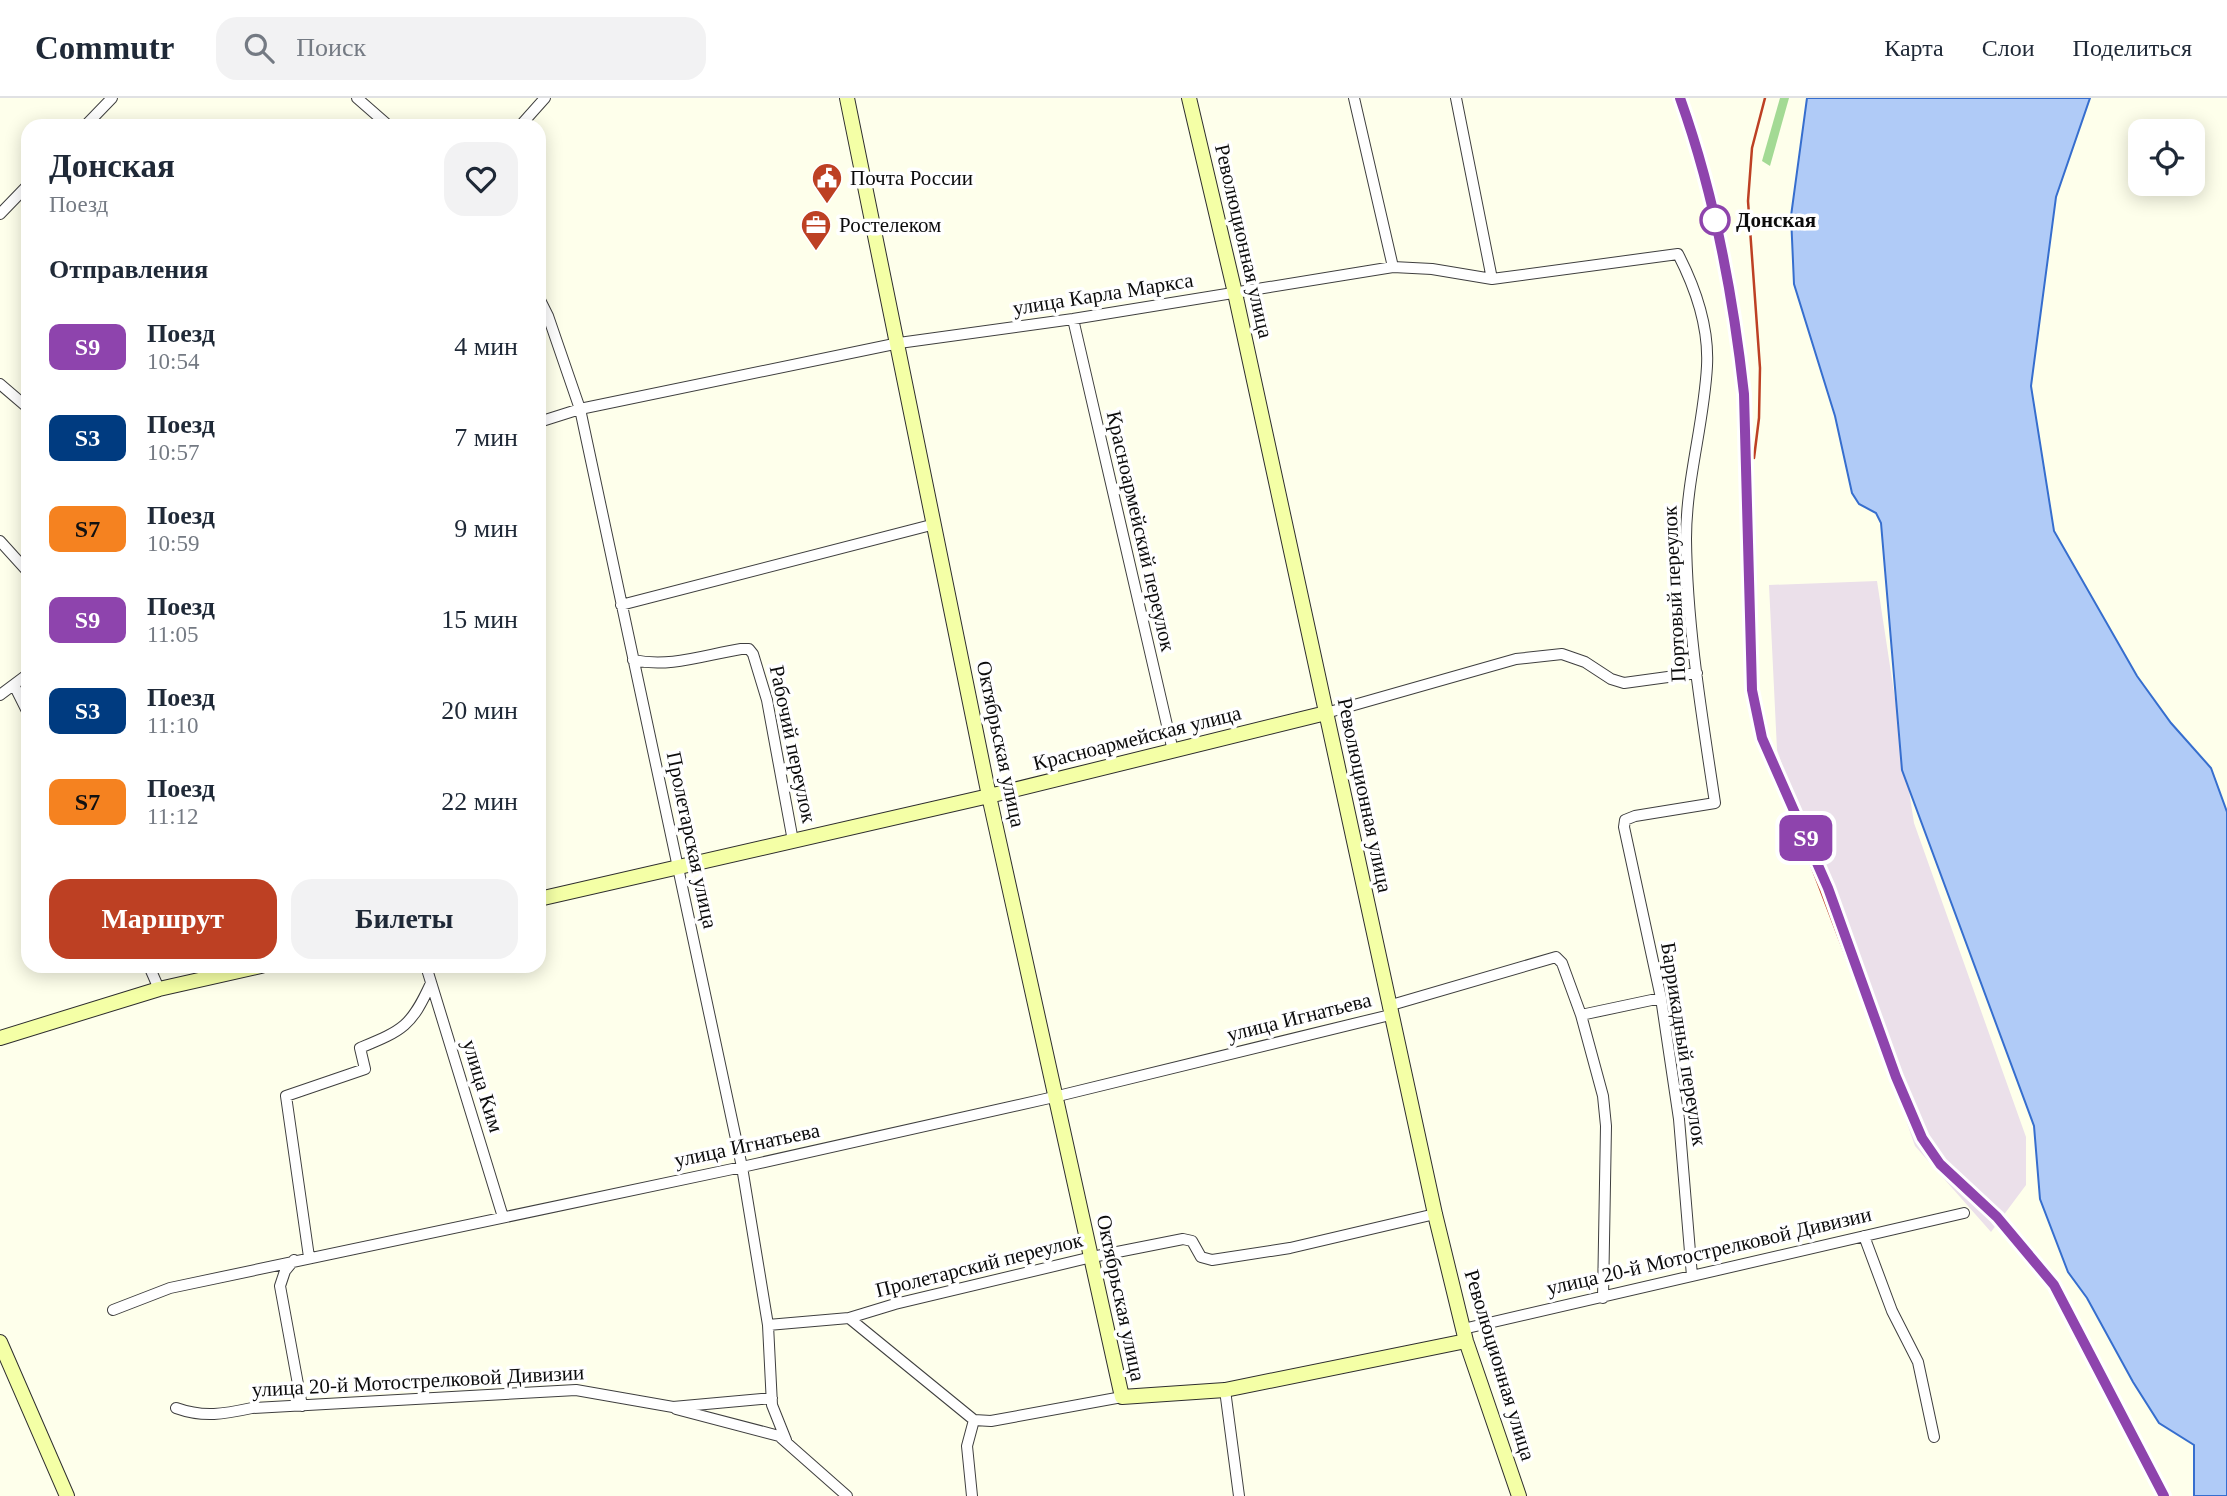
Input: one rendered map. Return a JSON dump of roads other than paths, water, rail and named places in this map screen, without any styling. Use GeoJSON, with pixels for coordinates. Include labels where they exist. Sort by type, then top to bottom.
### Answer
{"type":"FeatureCollection","features":[{"type":"Feature","properties":{"kind":"street"},"geometry":{"type":"LineString","coordinates":[[92,119],[112,98]]}},
{"type":"Feature","properties":{"kind":"street"},"geometry":{"type":"LineString","coordinates":[[357,98],[381,119]]}},
{"type":"Feature","properties":{"kind":"street"},"geometry":{"type":"LineString","coordinates":[[526,119],[545,98]]}},
{"type":"Feature","properties":{"kind":"street","name":"Октябрьская улица"},"geometry":{"type":"LineString","coordinates":[[847,98],[899,343],[989,796],[1122,1397]]}},
{"type":"Feature","properties":{"kind":"street","name":"Революционная улица"},"geometry":{"type":"LineString","coordinates":[[1189,98],[1235,293],[1435,1214],[1464,1335],[1518,1496]]}},
{"type":"Feature","properties":{"kind":"street"},"geometry":{"type":"LineString","coordinates":[[1353,98],[1393,267]]}},
{"type":"Feature","properties":{"kind":"street"},"geometry":{"type":"LineString","coordinates":[[1456,98],[1492,279]]}},
{"type":"Feature","properties":{"kind":"street"},"geometry":{"type":"LineString","coordinates":[[0,214],[21,192]]}},
{"type":"Feature","properties":{"kind":"street","name":"улица Карла Маркса"},"geometry":{"type":"LineString","coordinates":[[546,420],[580,410],[899,343],[1073,319],[1393,267],[1432,269],[1492,279],[1678,254]]}},
{"type":"Feature","properties":{"kind":"street","name":"Портовый переулок"},"geometry":{"type":"LineString","coordinates":[[1625,820],[1715,803],[1697,673],[1686,542],[1687,506],[1707,363],[1699,309],[1678,254]]}},
{"type":"Feature","properties":{"kind":"street","name":"Пролетарская улица"},"geometry":{"type":"LineString","coordinates":[[546,312],[580,410],[679,867],[741,1167],[768,1325],[772,1398],[776,1420],[786,1440]]}},
{"type":"Feature","properties":{"kind":"street","name":"Красноармейский переулок"},"geometry":{"type":"LineString","coordinates":[[1073,319],[1173,751]]}},
{"type":"Feature","properties":{"kind":"street"},"geometry":{"type":"LineString","coordinates":[[0,384],[21,402]]}},
{"type":"Feature","properties":{"kind":"street"},"geometry":{"type":"LineString","coordinates":[[621,605],[935,524]]}},
{"type":"Feature","properties":{"kind":"street"},"geometry":{"type":"LineString","coordinates":[[0,541],[21,564]]}},
{"type":"Feature","properties":{"kind":"street","name":"Рабочий переулок"},"geometry":{"type":"LineString","coordinates":[[633,660],[652,664],[676,663],[749,649],[753,654],[767,700],[793,841]]}},
{"type":"Feature","properties":{"kind":"street","name":"Красноармейская улица"},"geometry":{"type":"LineString","coordinates":[[546,897],[1173,751],[1326,713],[1516,659],[1562,654],[1585,662],[1611,679],[1624,683],[1697,673]]}},
{"type":"Feature","properties":{"kind":"street"},"geometry":{"type":"LineString","coordinates":[[0,695],[21,681]]}},
{"type":"Feature","properties":{"kind":"street"},"geometry":{"type":"LineString","coordinates":[[15,687],[21,699]]}},
{"type":"Feature","properties":{"kind":"street","name":"Баррикадный переулок"},"geometry":{"type":"LineString","coordinates":[[1625,820],[1661,998],[1679,1119],[1692,1276]]}},
{"type":"Feature","properties":{"kind":"street","name":"улица Игнатьева"},"geometry":{"type":"LineString","coordinates":[[113,1310],[170,1289],[294,1260],[741,1167],[1054,1097],[1389,1011],[1556,957],[1562,963],[1581,1015]]}},
{"type":"Feature","properties":{"kind":"street"},"geometry":{"type":"LineString","coordinates":[[152,973],[159,989]]}},
{"type":"Feature","properties":{"kind":"street"},"geometry":{"type":"LineString","coordinates":[[0,1038],[159,989],[230,973]]}},
{"type":"Feature","properties":{"kind":"street","name":"улица Ким"},"geometry":{"type":"LineString","coordinates":[[428,973],[503,1217]]}},
{"type":"Feature","properties":{"kind":"street"},"geometry":{"type":"LineString","coordinates":[[309,1257],[286,1096],[365,1069],[360,1048],[402,1030],[418,1011],[431,983]]}},
{"type":"Feature","properties":{"kind":"street"},"geometry":{"type":"LineString","coordinates":[[1603,1298],[1606,1126],[1603,1096],[1581,1015],[1661,998]]}},
{"type":"Feature","properties":{"kind":"street","name":"улица 20-й Мотострелковой Дивизии"},"geometry":{"type":"LineString","coordinates":[[974,1420],[990,1421],[1122,1397],[1225,1390],[1464,1335],[1692,1276],[1964,1213]]}},
{"type":"Feature","properties":{"kind":"street","name":"Пролетарский переулок"},"geometry":{"type":"LineString","coordinates":[[768,1325],[849,1318],[1092,1257],[1189,1239],[1201,1257],[1212,1260],[1290,1248],[1435,1214]]}},
{"type":"Feature","properties":{"kind":"street"},"geometry":{"type":"LineString","coordinates":[[1864,1236],[1892,1311],[1918,1362],[1934,1437]]}},
{"type":"Feature","properties":{"kind":"street"},"geometry":{"type":"LineString","coordinates":[[294,1260],[280,1286],[302,1406]]}},
{"type":"Feature","properties":{"kind":"street"},"geometry":{"type":"LineString","coordinates":[[849,1318],[974,1420],[967,1446],[972,1496]]}},
{"type":"Feature","properties":{"kind":"street"},"geometry":{"type":"LineString","coordinates":[[0,1342],[67,1496]]}},
{"type":"Feature","properties":{"kind":"street","name":"улица 20-й Мотострелковой Дивизии"},"geometry":{"type":"LineString","coordinates":[[176,1408],[194,1415],[213,1416],[253,1408],[576,1390],[663,1406],[771,1433],[786,1440],[847,1496]]}},
{"type":"Feature","properties":{"kind":"street"},"geometry":{"type":"LineString","coordinates":[[1225,1390],[1239,1496]]}},
{"type":"Feature","properties":{"kind":"street","name":"улица 20-й Мотострелковой Дивизии"},"geometry":{"type":"LineString","coordinates":[[663,1406],[772,1398]]}},
{"type":"Feature","properties":{"kind":"water"},"geometry":{"type":"Polygon","coordinates":[[[1807,98],[2090,98],[2056,197],[2031,386],[2054,531],[2137,676],[2171,723],[2211,768],[2227,812],[2227,1496],[2194,1496],[2194,1445],[2159,1423],[2087,1298],[2068,1272],[2040,1199],[2034,1126],[1902,770],[1881,523],[1876,513],[1859,504],[1852,493],[1835,416],[1794,284],[1791,216],[1807,98]]]}},
{"type":"Feature","properties":{"kind":"railway"},"geometry":{"type":"LineString","coordinates":[[1680,98],[1703,170],[1721,244],[1744,394],[1752,690],[1756,721],[1902,1103]]}},
{"type":"Feature","properties":{"kind":"railway"},"geometry":{"type":"LineString","coordinates":[[1754,458],[1759,418],[1760,368],[1748,201],[1752,148],[1765,98]]}},
{"type":"Feature","properties":{"kind":"railway"},"geometry":{"type":"LineString","coordinates":[[1902,1093],[1922,1138],[1939,1164],[1997,1217],[2054,1285],[2164,1496]]}},
{"type":"Feature","properties":{"kind":"train","name":"S9"},"geometry":{"type":"LineString","coordinates":[[1680,98],[1694,136],[1715,220],[1739,351],[1744,394],[1752,690],[1756,721],[1837,910],[1896,1077],[1922,1138],[1940,1164],[2020,1241],[2054,1285],[2164,1496]]}},
{"type":"Feature","properties":{"kind":"place","name":"Почта России"},"geometry":{"type":"Point","coordinates":[827,205]}},
{"type":"Feature","properties":{"kind":"place","name":"Донская"},"geometry":{"type":"Point","coordinates":[1715,220]}},
{"type":"Feature","properties":{"kind":"place","name":"Ростелеком"},"geometry":{"type":"Point","coordinates":[816,252]}}]}
